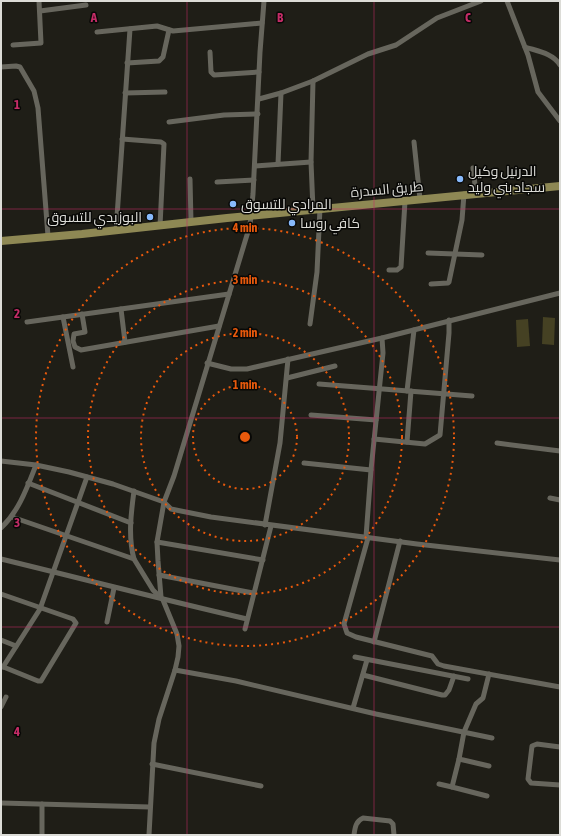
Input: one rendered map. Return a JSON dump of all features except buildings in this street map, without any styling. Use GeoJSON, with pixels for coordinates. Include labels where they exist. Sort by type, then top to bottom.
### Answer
{"type":"FeatureCollection","features":[{"type":"Feature","properties":{"kind":"main road","name":"طريق السدرة"},"geometry":{"type":"LineString","coordinates":[[1,241],[116,231],[464,194],[560,186]]}},
{"type":"Feature","properties":{"kind":"street"},"geometry":{"type":"LineString","coordinates":[[13,45],[41,43],[39,1]]}},
{"type":"Feature","properties":{"kind":"street"},"geometry":{"type":"LineString","coordinates":[[149,835],[152,764],[158,724],[175,670],[178,653],[177,634],[162,598],[159,575],[158,542],[164,502],[174,476],[252,216],[264,1]]}},
{"type":"Feature","properties":{"kind":"street"},"geometry":{"type":"LineString","coordinates":[[258,99],[281,93],[313,81],[368,54],[396,45],[444,14],[481,1]]}},
{"type":"Feature","properties":{"kind":"street"},"geometry":{"type":"LineString","coordinates":[[507,1],[525,47],[538,92],[560,121]]}},
{"type":"Feature","properties":{"kind":"street"},"geometry":{"type":"LineString","coordinates":[[40,11],[86,5]]}},
{"type":"Feature","properties":{"kind":"street"},"geometry":{"type":"LineString","coordinates":[[97,32],[157,26],[168,30],[262,23]]}},
{"type":"Feature","properties":{"kind":"street"},"geometry":{"type":"LineString","coordinates":[[116,231],[130,29]]}},
{"type":"Feature","properties":{"kind":"street"},"geometry":{"type":"LineString","coordinates":[[127,63],[160,61],[163,56],[168,30]]}},
{"type":"Feature","properties":{"kind":"street"},"geometry":{"type":"LineString","coordinates":[[525,47],[546,54],[556,60],[560,65]]}},
{"type":"Feature","properties":{"kind":"street"},"geometry":{"type":"LineString","coordinates":[[210,52],[211,72],[214,75],[259,72]]}},
{"type":"Feature","properties":{"kind":"street"},"geometry":{"type":"LineString","coordinates":[[1,67],[20,67],[36,95],[46,192],[48,236]]}},
{"type":"Feature","properties":{"kind":"street"},"geometry":{"type":"LineString","coordinates":[[310,324],[317,272],[316,209],[311,162],[313,81]]}},
{"type":"Feature","properties":{"kind":"street"},"geometry":{"type":"LineString","coordinates":[[125,93],[165,92]]}},
{"type":"Feature","properties":{"kind":"street"},"geometry":{"type":"LineString","coordinates":[[278,164],[281,93]]}},
{"type":"Feature","properties":{"kind":"street"},"geometry":{"type":"LineString","coordinates":[[169,122],[224,115],[258,114]]}},
{"type":"Feature","properties":{"kind":"street"},"geometry":{"type":"LineString","coordinates":[[122,139],[160,142],[164,144],[160,226]]}},
{"type":"Feature","properties":{"kind":"street"},"geometry":{"type":"LineString","coordinates":[[414,142],[420,199]]}},
{"type":"Feature","properties":{"kind":"street"},"geometry":{"type":"LineString","coordinates":[[255,166],[311,162]]}},
{"type":"Feature","properties":{"kind":"street"},"geometry":{"type":"LineString","coordinates":[[473,168],[476,193]]}},
{"type":"Feature","properties":{"kind":"street"},"geometry":{"type":"LineString","coordinates":[[190,178],[191,222]]}},
{"type":"Feature","properties":{"kind":"street"},"geometry":{"type":"LineString","coordinates":[[217,182],[254,180]]}},
{"type":"Feature","properties":{"kind":"street"},"geometry":{"type":"LineString","coordinates":[[431,284],[448,283],[462,220],[464,194]]}},
{"type":"Feature","properties":{"kind":"street"},"geometry":{"type":"LineString","coordinates":[[389,270],[397,270],[401,266],[405,201]]}},
{"type":"Feature","properties":{"kind":"street"},"geometry":{"type":"LineString","coordinates":[[428,253],[482,255]]}},
{"type":"Feature","properties":{"kind":"street"},"geometry":{"type":"LineString","coordinates":[[207,363],[231,369],[247,369],[382,338],[560,293]]}},
{"type":"Feature","properties":{"kind":"street"},"geometry":{"type":"LineString","coordinates":[[27,322],[229,294]]}},
{"type":"Feature","properties":{"kind":"street"},"geometry":{"type":"LineString","coordinates":[[121,309],[125,342]]}},
{"type":"Feature","properties":{"kind":"street"},"geometry":{"type":"LineString","coordinates":[[82,314],[85,332],[74,334],[74,345],[76,348],[81,350],[219,326]]}},
{"type":"Feature","properties":{"kind":"street"},"geometry":{"type":"LineString","coordinates":[[63,317],[73,367]]}},
{"type":"Feature","properties":{"kind":"street"},"geometry":{"type":"LineString","coordinates":[[374,439],[425,444],[440,435],[450,333],[449,320]]}},
{"type":"Feature","properties":{"kind":"street"},"geometry":{"type":"LineString","coordinates":[[407,442],[414,330]]}},
{"type":"Feature","properties":{"kind":"street"},"geometry":{"type":"LineString","coordinates":[[382,338],[383,353],[371,470],[367,538],[344,624],[346,633],[374,642],[432,656],[438,664],[444,666],[560,687]]}},
{"type":"Feature","properties":{"kind":"street"},"geometry":{"type":"LineString","coordinates":[[265,525],[280,443],[288,359]]}},
{"type":"Feature","properties":{"kind":"street"},"geometry":{"type":"LineString","coordinates":[[287,378],[335,366]]}},
{"type":"Feature","properties":{"kind":"street"},"geometry":{"type":"LineString","coordinates":[[319,384],[472,396]]}},
{"type":"Feature","properties":{"kind":"street"},"geometry":{"type":"LineString","coordinates":[[310,415],[376,420]]}},
{"type":"Feature","properties":{"kind":"street"},"geometry":{"type":"LineString","coordinates":[[497,443],[560,451]]}},
{"type":"Feature","properties":{"kind":"street"},"geometry":{"type":"LineString","coordinates":[[1,461],[36,465],[69,472],[134,491],[164,502],[171,509],[217,518],[367,538],[560,560]]}},
{"type":"Feature","properties":{"kind":"street"},"geometry":{"type":"LineString","coordinates":[[304,463],[371,470]]}},
{"type":"Feature","properties":{"kind":"street"},"geometry":{"type":"LineString","coordinates":[[1,528],[12,517],[36,465]]}},
{"type":"Feature","properties":{"kind":"street"},"geometry":{"type":"LineString","coordinates":[[1,594],[40,609],[73,619],[76,622],[43,678],[38,681],[2,667],[40,609],[87,477]]}},
{"type":"Feature","properties":{"kind":"street"},"geometry":{"type":"LineString","coordinates":[[28,483],[131,523]]}},
{"type":"Feature","properties":{"kind":"street"},"geometry":{"type":"LineString","coordinates":[[134,491],[131,523],[131,541],[134,559],[153,590],[162,598]]}},
{"type":"Feature","properties":{"kind":"street"},"geometry":{"type":"LineString","coordinates":[[550,498],[560,500]]}},
{"type":"Feature","properties":{"kind":"street"},"geometry":{"type":"LineString","coordinates":[[12,517],[134,559]]}},
{"type":"Feature","properties":{"kind":"street"},"geometry":{"type":"LineString","coordinates":[[245,628],[271,526]]}},
{"type":"Feature","properties":{"kind":"street"},"geometry":{"type":"LineString","coordinates":[[374,642],[400,541]]}},
{"type":"Feature","properties":{"kind":"street"},"geometry":{"type":"LineString","coordinates":[[158,542],[263,560]]}},
{"type":"Feature","properties":{"kind":"street"},"geometry":{"type":"LineString","coordinates":[[1,559],[114,588],[143,593],[247,619]]}},
{"type":"Feature","properties":{"kind":"street"},"geometry":{"type":"LineString","coordinates":[[159,575],[253,593]]}},
{"type":"Feature","properties":{"kind":"street"},"geometry":{"type":"LineString","coordinates":[[107,622],[114,588]]}},
{"type":"Feature","properties":{"kind":"street"},"geometry":{"type":"LineString","coordinates":[[1,640],[16,646]]}},
{"type":"Feature","properties":{"kind":"street"},"geometry":{"type":"LineString","coordinates":[[355,656],[367,660],[468,679]]}},
{"type":"Feature","properties":{"kind":"street"},"geometry":{"type":"LineString","coordinates":[[353,708],[367,660]]}},
{"type":"Feature","properties":{"kind":"street"},"geometry":{"type":"LineString","coordinates":[[175,670],[236,681],[492,738]]}},
{"type":"Feature","properties":{"kind":"street"},"geometry":{"type":"LineString","coordinates":[[452,787],[464,732],[476,704],[483,698],[490,674]]}},
{"type":"Feature","properties":{"kind":"street"},"geometry":{"type":"LineString","coordinates":[[363,675],[442,695],[445,695],[449,690],[454,676]]}},
{"type":"Feature","properties":{"kind":"street"},"geometry":{"type":"LineString","coordinates":[[1,707],[6,697]]}},
{"type":"Feature","properties":{"kind":"street"},"geometry":{"type":"LineString","coordinates":[[560,747],[537,744],[532,746],[528,779],[531,783],[560,785]]}},
{"type":"Feature","properties":{"kind":"street"},"geometry":{"type":"LineString","coordinates":[[459,759],[489,766]]}},
{"type":"Feature","properties":{"kind":"street"},"geometry":{"type":"LineString","coordinates":[[152,764],[261,786]]}},
{"type":"Feature","properties":{"kind":"street"},"geometry":{"type":"LineString","coordinates":[[439,784],[487,796]]}},
{"type":"Feature","properties":{"kind":"street"},"geometry":{"type":"LineString","coordinates":[[1,803],[150,807]]}},
{"type":"Feature","properties":{"kind":"street"},"geometry":{"type":"LineString","coordinates":[[42,804],[42,835]]}},
{"type":"Feature","properties":{"kind":"street"},"geometry":{"type":"LineString","coordinates":[[354,835],[356,824],[363,818],[390,821],[393,824],[394,835]]}},
{"type":"Feature","properties":{"kind":"shaded area"},"geometry":{"type":"Polygon","coordinates":[[[543,317],[555,318],[554,345],[542,344],[543,317]]]}},
{"type":"Feature","properties":{"kind":"shaded area"},"geometry":{"type":"Polygon","coordinates":[[[528,319],[530,346],[517,347],[516,320],[528,319]]]}},
{"type":"Feature","properties":{"kind":"place","name":"الدرنيل وكيل سجاد بني وليد"},"geometry":{"type":"Point","coordinates":[460,179]}},
{"type":"Feature","properties":{"kind":"place","name":"المرادي للتسوق"},"geometry":{"type":"Point","coordinates":[233,204]}},
{"type":"Feature","properties":{"kind":"place","name":"البوزيدي للتسوق"},"geometry":{"type":"Point","coordinates":[150,217]}},
{"type":"Feature","properties":{"kind":"place","name":"كافي روسا"},"geometry":{"type":"Point","coordinates":[292,223]}}]}
